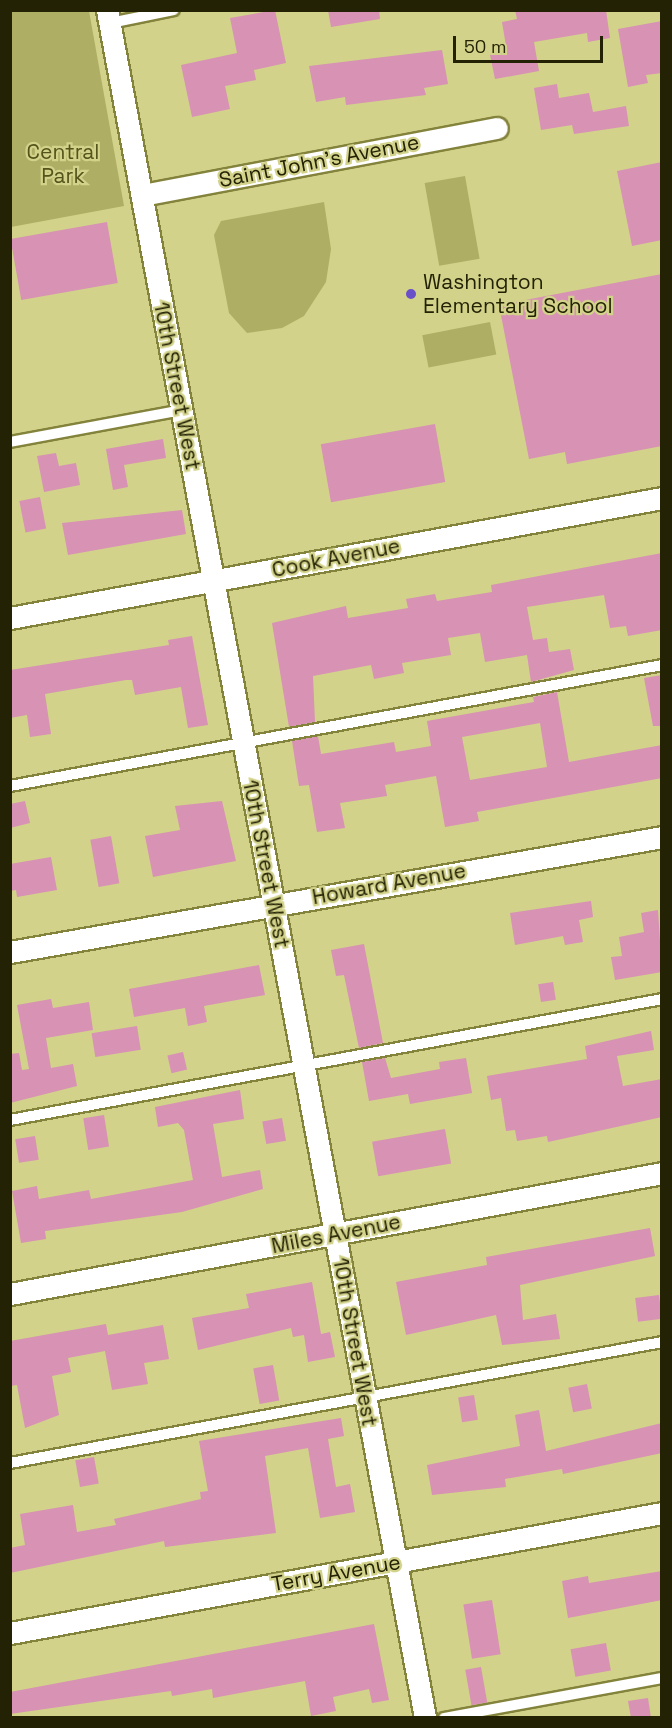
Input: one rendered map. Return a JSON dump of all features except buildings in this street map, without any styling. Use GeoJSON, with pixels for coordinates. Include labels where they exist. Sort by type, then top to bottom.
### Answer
{"type":"FeatureCollection","features":[{"type":"Feature","properties":{"kind":"street","name":"10th Street West"},"geometry":{"type":"LineString","coordinates":[[108,17],[425,1718]]}},
{"type":"Feature","properties":{"kind":"street","name":"Saint John's Avenue"},"geometry":{"type":"LineString","coordinates":[[142,195],[497,128]]}},
{"type":"Feature","properties":{"kind":"street","name":"Cook Avenue"},"geometry":{"type":"LineString","coordinates":[[10,618],[662,498]]}},
{"type":"Feature","properties":{"kind":"street","name":"Howard Avenue"},"geometry":{"type":"LineString","coordinates":[[10,952],[662,837]]}},
{"type":"Feature","properties":{"kind":"street","name":"Miles Avenue"},"geometry":{"type":"LineString","coordinates":[[10,1294],[662,1173]]}},
{"type":"Feature","properties":{"kind":"street","name":"Terry Avenue"},"geometry":{"type":"LineString","coordinates":[[10,1633],[662,1513]]}},
{"type":"Feature","properties":{"kind":"lane"},"geometry":{"type":"LineString","coordinates":[[108,17],[174,10]]}},
{"type":"Feature","properties":{"kind":"lane"},"geometry":{"type":"LineString","coordinates":[[10,442],[182,410]]}},
{"type":"Feature","properties":{"kind":"lane"},"geometry":{"type":"LineString","coordinates":[[10,786],[662,665]]}},
{"type":"Feature","properties":{"kind":"lane"},"geometry":{"type":"LineString","coordinates":[[10,1120],[662,999]]}},
{"type":"Feature","properties":{"kind":"lane"},"geometry":{"type":"LineString","coordinates":[[10,1463],[662,1342]]}},
{"type":"Feature","properties":{"kind":"lane"},"geometry":{"type":"LineString","coordinates":[[444,1718],[662,1678]]}},
{"type":"Feature","properties":{"kind":"green space","name":"Central Park"},"geometry":{"type":"Polygon","coordinates":[[[10,11],[89,11],[124,206],[11,227],[10,11]]]}},
{"type":"Feature","properties":{"kind":"green space"},"geometry":{"type":"Polygon","coordinates":[[[465,176],[480,259],[439,266],[425,183],[465,176]]]}},
{"type":"Feature","properties":{"kind":"green space"},"geometry":{"type":"Polygon","coordinates":[[[324,202],[331,249],[326,282],[304,316],[282,328],[247,333],[229,313],[214,235],[221,221],[324,202]]]}},
{"type":"Feature","properties":{"kind":"green space"},"geometry":{"type":"Polygon","coordinates":[[[490,322],[496,354],[429,368],[422,335],[490,322]]]}},
{"type":"Feature","properties":{"kind":"place","name":"Washington Elementary School"},"geometry":{"type":"Point","coordinates":[411,294]}}]}
